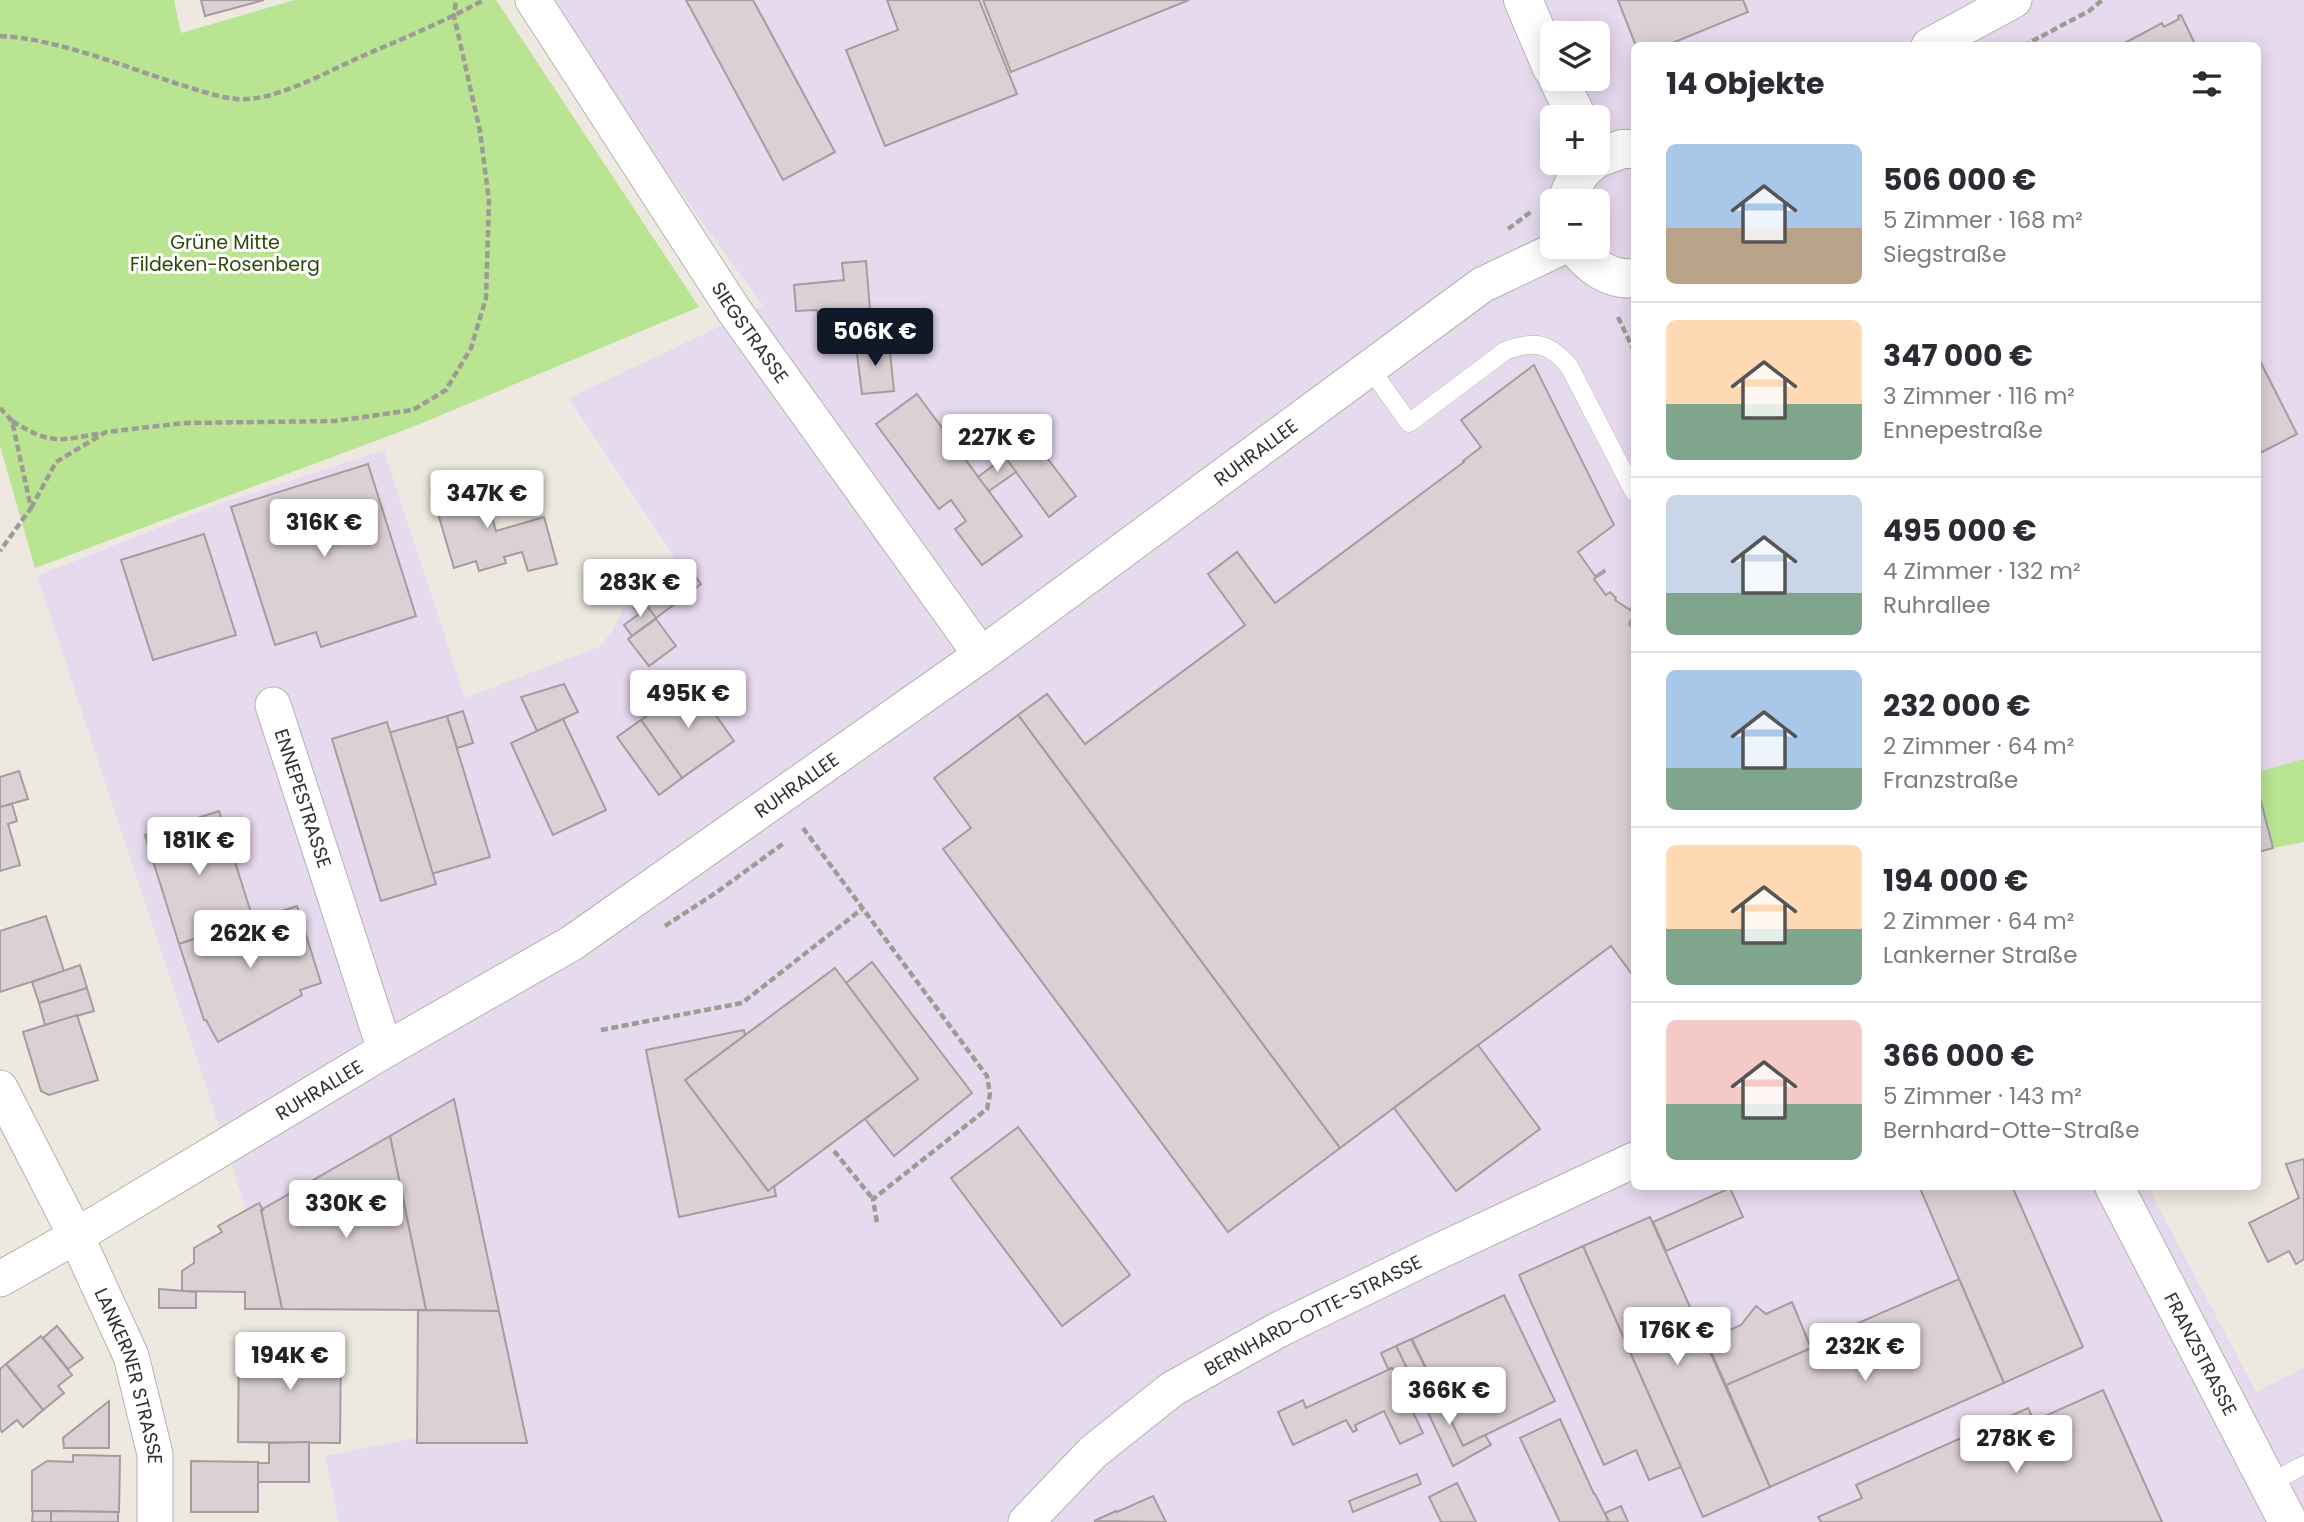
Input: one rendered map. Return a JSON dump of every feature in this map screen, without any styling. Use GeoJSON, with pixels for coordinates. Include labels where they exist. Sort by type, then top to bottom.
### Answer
{"type":"FeatureCollection","features":[{"type":"Feature","properties":{"kind":"street","name":"SIEGSTRASSE"},"geometry":{"type":"LineString","coordinates":[[533,0],[733,309],[981,655]]}},
{"type":"Feature","properties":{"kind":"street"},"geometry":{"type":"LineString","coordinates":[[1523,0],[1540,40]]}},
{"type":"Feature","properties":{"kind":"street"},"geometry":{"type":"LineString","coordinates":[[1936,42],[2014,0]]}},
{"type":"Feature","properties":{"kind":"street"},"geometry":{"type":"LineString","coordinates":[[1568,189],[1579,175]]}},
{"type":"Feature","properties":{"kind":"street","name":"RUHRALLEE"},"geometry":{"type":"LineString","coordinates":[[0,1279],[385,1050],[572,943],[981,655],[1482,285],[1540,257]]}},
{"type":"Feature","properties":{"kind":"street"},"geometry":{"type":"LineString","coordinates":[[1585,259],[1605,274],[1631,278]]}},
{"type":"Feature","properties":{"kind":"street","name":"ENNEPESTRASSE"},"geometry":{"type":"LineString","coordinates":[[273,705],[385,1050]]}},
{"type":"Feature","properties":{"kind":"street","name":"LANKERNER STRASSE"},"geometry":{"type":"LineString","coordinates":[[0,1088],[76,1236],[131,1356],[155,1454],[155,1522]]}},
{"type":"Feature","properties":{"kind":"street","name":"BERNHARD-OTTE-STRASSE"},"geometry":{"type":"LineString","coordinates":[[1026,1522],[1093,1452],[1172,1389],[1278,1330],[1631,1161]]}},
{"type":"Feature","properties":{"kind":"street","name":"FRANZSTRASSE"},"geometry":{"type":"LineString","coordinates":[[2116,1190],[2288,1522]]}},
{"type":"Feature","properties":{"kind":"lane"},"geometry":{"type":"LineString","coordinates":[[1370,368],[1409,423],[1505,351],[1524,344],[1538,344],[1555,351],[1569,366],[1631,486]]}},
{"type":"Feature","properties":{"kind":"lane"},"geometry":{"type":"LineString","coordinates":[[2268,1484],[2304,1465]]}},
{"type":"Feature","properties":{"kind":"path"},"geometry":{"type":"LineString","coordinates":[[0,408],[12,421],[38,437],[60,441],[106,432],[184,423],[335,421],[413,410],[446,390],[471,348],[486,298],[489,201],[480,131],[454,16],[456,0]]}},
{"type":"Feature","properties":{"kind":"path"},"geometry":{"type":"LineString","coordinates":[[0,36],[17,37],[73,50],[208,93],[237,99],[257,99],[299,84],[454,16],[484,0]]}},
{"type":"Feature","properties":{"kind":"path"},"geometry":{"type":"LineString","coordinates":[[2031,42],[2089,11],[2102,0]]}},
{"type":"Feature","properties":{"kind":"path"},"geometry":{"type":"LineString","coordinates":[[1502,233],[1540,211]]}},
{"type":"Feature","properties":{"kind":"path"},"geometry":{"type":"LineString","coordinates":[[1615,313],[1631,345]]}},
{"type":"Feature","properties":{"kind":"path"},"geometry":{"type":"LineString","coordinates":[[12,421],[31,508]]}},
{"type":"Feature","properties":{"kind":"path"},"geometry":{"type":"LineString","coordinates":[[0,551],[31,508],[56,462],[106,432]]}},
{"type":"Feature","properties":{"kind":"path"},"geometry":{"type":"LineString","coordinates":[[803,828],[987,1076],[990,1094],[987,1109],[873,1199]]}},
{"type":"Feature","properties":{"kind":"path"},"geometry":{"type":"LineString","coordinates":[[601,1030],[742,1003],[862,909]]}},
{"type":"Feature","properties":{"kind":"path"},"geometry":{"type":"LineString","coordinates":[[834,1151],[873,1199],[877,1223]]}},
{"type":"Feature","properties":{"kind":"shaded area"},"geometry":{"type":"Polygon","coordinates":[[[542,0],[2304,0],[2304,759],[2261,771],[2261,42],[1631,42],[1631,1190],[2150,1190],[2256,1392],[2304,1368],[2304,1522],[339,1522],[325,1456],[417,1438],[417,1305],[278,1305],[37,576],[211,507],[384,450],[465,698],[601,646],[614,628],[626,601],[676,559],[569,398],[763,306],[542,0]]]}},
{"type":"Feature","properties":{"kind":"green space","name":"Grüne Mitte Fildeken-Rosenberg"},"geometry":{"type":"Polygon","coordinates":[[[0,0],[174,0],[181,33],[295,0],[496,0],[699,307],[410,428],[35,568],[0,446],[0,0]]]}},
{"type":"Feature","properties":{"kind":"green space"},"geometry":{"type":"Polygon","coordinates":[[[2304,759],[2304,842],[2273,848],[2261,798],[2261,771],[2304,759]]]}},
{"type":"Feature","properties":{"kind":"building"},"geometry":{"type":"Polygon","coordinates":[[[201,0],[264,0],[205,16],[201,0]]]}},
{"type":"Feature","properties":{"kind":"building"},"geometry":{"type":"Polygon","coordinates":[[[686,0],[753,0],[835,152],[783,180],[686,0]]]}},
{"type":"Feature","properties":{"kind":"building"},"geometry":{"type":"Polygon","coordinates":[[[887,0],[979,0],[1017,94],[885,146],[846,50],[898,30],[887,0]]]}},
{"type":"Feature","properties":{"kind":"building"},"geometry":{"type":"Polygon","coordinates":[[[983,0],[1189,0],[1011,72],[983,0]]]}},
{"type":"Feature","properties":{"kind":"building"},"geometry":{"type":"Polygon","coordinates":[[[1618,0],[1743,0],[1748,12],[1675,42],[1634,42],[1618,0]]]}},
{"type":"Feature","properties":{"kind":"building"},"geometry":{"type":"Polygon","coordinates":[[[2181,15],[2194,42],[2126,42],[2162,23],[2164,27],[2179,19],[2178,16],[2181,15]]]}},
{"type":"Feature","properties":{"kind":"building"},"geometry":{"type":"Polygon","coordinates":[[[866,261],[872,334],[824,339],[822,318],[818,318],[817,310],[796,311],[794,285],[844,280],[842,263],[866,261]]]}},
{"type":"Feature","properties":{"kind":"building"},"geometry":{"type":"Polygon","coordinates":[[[889,342],[894,391],[862,394],[856,346],[889,342]]]}},
{"type":"Feature","properties":{"kind":"building"},"geometry":{"type":"Polygon","coordinates":[[[2261,363],[2297,434],[2261,452],[2261,363]]]}},
{"type":"Feature","properties":{"kind":"building"},"geometry":{"type":"Polygon","coordinates":[[[1534,365],[1614,525],[1578,552],[1595,576],[1604,570],[1605,572],[1594,579],[1606,595],[1610,592],[1615,600],[1630,610],[1631,608],[1631,973],[1611,946],[1340,1148],[1018,715],[1047,694],[1085,744],[1245,625],[1208,574],[1237,552],[1275,603],[1481,447],[1461,420],[1534,365]]]}},
{"type":"Feature","properties":{"kind":"building"},"geometry":{"type":"Polygon","coordinates":[[[917,394],[1022,536],[982,565],[955,529],[966,521],[951,500],[939,509],[876,424],[917,394]]]}},
{"type":"Feature","properties":{"kind":"building"},"geometry":{"type":"Polygon","coordinates":[[[1022,425],[1076,496],[1049,517],[996,445],[1022,425]]]}},
{"type":"Feature","properties":{"kind":"building"},"geometry":{"type":"Polygon","coordinates":[[[1005,457],[1016,472],[989,491],[978,477],[1005,457]]]}},
{"type":"Feature","properties":{"kind":"building"},"geometry":{"type":"Polygon","coordinates":[[[368,464],[416,616],[321,647],[316,632],[275,645],[231,507],[368,464]]]}},
{"type":"Feature","properties":{"kind":"building"},"geometry":{"type":"Polygon","coordinates":[[[480,476],[496,531],[544,517],[557,564],[528,571],[522,552],[504,557],[506,563],[479,571],[476,561],[454,568],[431,490],[480,476]]]}},
{"type":"Feature","properties":{"kind":"building"},"geometry":{"type":"Polygon","coordinates":[[[204,534],[236,635],[153,660],[121,560],[204,534]]]}},
{"type":"Feature","properties":{"kind":"building"},"geometry":{"type":"Polygon","coordinates":[[[688,566],[701,584],[656,618],[642,600],[688,566]]]}},
{"type":"Feature","properties":{"kind":"building"},"geometry":{"type":"Polygon","coordinates":[[[643,601],[656,618],[632,636],[624,625],[639,614],[634,608],[643,601]]]}},
{"type":"Feature","properties":{"kind":"building"},"geometry":{"type":"Polygon","coordinates":[[[656,619],[676,646],[649,666],[628,639],[656,619]]]}},
{"type":"Feature","properties":{"kind":"building"},"geometry":{"type":"Polygon","coordinates":[[[693,683],[734,741],[682,778],[641,720],[693,683]]]}},
{"type":"Feature","properties":{"kind":"building"},"geometry":{"type":"Polygon","coordinates":[[[564,684],[578,712],[537,731],[521,697],[564,684]]]}},
{"type":"Feature","properties":{"kind":"building"},"geometry":{"type":"Polygon","coordinates":[[[463,711],[473,743],[457,748],[447,716],[463,711]]]}},
{"type":"Feature","properties":{"kind":"building"},"geometry":{"type":"Polygon","coordinates":[[[1018,715],[1340,1148],[1228,1232],[943,849],[971,828],[934,778],[1018,715]]]}},
{"type":"Feature","properties":{"kind":"building"},"geometry":{"type":"Polygon","coordinates":[[[447,716],[490,857],[431,874],[388,733],[447,716]]]}},
{"type":"Feature","properties":{"kind":"building"},"geometry":{"type":"Polygon","coordinates":[[[563,719],[606,810],[553,835],[511,743],[563,719]]]}},
{"type":"Feature","properties":{"kind":"building"},"geometry":{"type":"Polygon","coordinates":[[[641,720],[682,778],[659,795],[617,737],[641,720]]]}},
{"type":"Feature","properties":{"kind":"building"},"geometry":{"type":"Polygon","coordinates":[[[387,722],[436,884],[381,901],[332,739],[387,722]]]}},
{"type":"Feature","properties":{"kind":"building"},"geometry":{"type":"Polygon","coordinates":[[[19,771],[28,799],[0,807],[0,777],[19,771]]]}},
{"type":"Feature","properties":{"kind":"building"},"geometry":{"type":"Polygon","coordinates":[[[2261,802],[2273,848],[2261,851],[2261,802]]]}},
{"type":"Feature","properties":{"kind":"building"},"geometry":{"type":"Polygon","coordinates":[[[12,804],[17,821],[8,824],[20,865],[0,871],[0,807],[12,804]]]}},
{"type":"Feature","properties":{"kind":"building"},"geometry":{"type":"Polygon","coordinates":[[[219,811],[253,919],[179,944],[145,835],[219,811]]]}},
{"type":"Feature","properties":{"kind":"building"},"geometry":{"type":"Polygon","coordinates":[[[297,906],[321,983],[300,990],[302,995],[218,1042],[204,1020],[179,944],[297,906]]]}},
{"type":"Feature","properties":{"kind":"building"},"geometry":{"type":"Polygon","coordinates":[[[46,916],[64,971],[0,992],[0,931],[46,916]]]}},
{"type":"Feature","properties":{"kind":"building"},"geometry":{"type":"Polygon","coordinates":[[[872,962],[972,1093],[894,1156],[865,1119],[918,1079],[846,983],[872,962]]]}},
{"type":"Feature","properties":{"kind":"building"},"geometry":{"type":"Polygon","coordinates":[[[80,965],[87,988],[39,1003],[32,982],[80,965]]]}},
{"type":"Feature","properties":{"kind":"building"},"geometry":{"type":"Polygon","coordinates":[[[835,968],[918,1079],[768,1191],[685,1080],[835,968]]]}},
{"type":"Feature","properties":{"kind":"building"},"geometry":{"type":"Polygon","coordinates":[[[87,988],[94,1011],[45,1025],[39,1003],[87,988]]]}},
{"type":"Feature","properties":{"kind":"building"},"geometry":{"type":"Polygon","coordinates":[[[77,1015],[98,1080],[49,1095],[41,1091],[23,1032],[77,1015]]]}},
{"type":"Feature","properties":{"kind":"building"},"geometry":{"type":"Polygon","coordinates":[[[744,1030],[745,1035],[685,1080],[768,1191],[774,1186],[776,1196],[679,1217],[646,1050],[744,1030]]]}},
{"type":"Feature","properties":{"kind":"building"},"geometry":{"type":"Polygon","coordinates":[[[1478,1045],[1540,1129],[1456,1191],[1394,1108],[1478,1045]]]}},
{"type":"Feature","properties":{"kind":"building"},"geometry":{"type":"Polygon","coordinates":[[[454,1099],[499,1311],[426,1310],[390,1136],[454,1099]]]}},
{"type":"Feature","properties":{"kind":"building"},"geometry":{"type":"Polygon","coordinates":[[[1018,1127],[1130,1275],[1062,1326],[951,1178],[1018,1127]]]}},
{"type":"Feature","properties":{"kind":"building"},"geometry":{"type":"Polygon","coordinates":[[[390,1136],[426,1310],[282,1309],[261,1210],[390,1136]]]}},
{"type":"Feature","properties":{"kind":"building"},"geometry":{"type":"Polygon","coordinates":[[[2304,1159],[2304,1259],[2296,1264],[2289,1251],[2268,1262],[2249,1223],[2299,1198],[2286,1164],[2304,1159]]]}},
{"type":"Feature","properties":{"kind":"building"},"geometry":{"type":"Polygon","coordinates":[[[1725,1190],[1731,1190],[1743,1217],[1666,1251],[1653,1222],[1725,1190]]]}},
{"type":"Feature","properties":{"kind":"building"},"geometry":{"type":"Polygon","coordinates":[[[1921,1190],[2014,1190],[2083,1347],[2004,1383],[1921,1190]]]}},
{"type":"Feature","properties":{"kind":"building"},"geometry":{"type":"Polygon","coordinates":[[[259,1203],[263,1210],[282,1309],[245,1309],[245,1292],[182,1291],[182,1271],[194,1263],[194,1248],[222,1232],[218,1226],[259,1203]]]}},
{"type":"Feature","properties":{"kind":"building"},"geometry":{"type":"Polygon","coordinates":[[[1650,1217],[1770,1487],[1703,1517],[1583,1246],[1650,1217]]]}},
{"type":"Feature","properties":{"kind":"building"},"geometry":{"type":"Polygon","coordinates":[[[1583,1246],[1681,1467],[1649,1480],[1636,1450],[1604,1465],[1519,1275],[1583,1246]]]}},
{"type":"Feature","properties":{"kind":"building"},"geometry":{"type":"Polygon","coordinates":[[[1959,1279],[2004,1383],[1770,1487],[1726,1385],[1811,1348],[1810,1344],[1959,1279]]]}},
{"type":"Feature","properties":{"kind":"building"},"geometry":{"type":"Polygon","coordinates":[[[159,1289],[196,1292],[196,1308],[159,1308],[159,1289]]]}},
{"type":"Feature","properties":{"kind":"building"},"geometry":{"type":"Polygon","coordinates":[[[1504,1295],[1555,1401],[1463,1446],[1412,1339],[1504,1295]]]}},
{"type":"Feature","properties":{"kind":"building"},"geometry":{"type":"Polygon","coordinates":[[[1792,1302],[1811,1348],[1726,1385],[1706,1341],[1741,1325],[1756,1306],[1766,1314],[1792,1302]]]}},
{"type":"Feature","properties":{"kind":"building"},"geometry":{"type":"Polygon","coordinates":[[[418,1310],[499,1311],[527,1443],[417,1443],[418,1310]]]}},
{"type":"Feature","properties":{"kind":"building"},"geometry":{"type":"Polygon","coordinates":[[[57,1326],[83,1358],[68,1369],[43,1338],[57,1326]]]}},
{"type":"Feature","properties":{"kind":"building"},"geometry":{"type":"Polygon","coordinates":[[[41,1336],[72,1375],[58,1386],[64,1393],[43,1410],[6,1364],[41,1336]]]}},
{"type":"Feature","properties":{"kind":"building"},"geometry":{"type":"Polygon","coordinates":[[[1411,1339],[1432,1381],[1417,1389],[1396,1346],[1411,1339]]]}},
{"type":"Feature","properties":{"kind":"building"},"geometry":{"type":"Polygon","coordinates":[[[239,1341],[341,1341],[340,1443],[238,1442],[239,1341]]]}},
{"type":"Feature","properties":{"kind":"building"},"geometry":{"type":"Polygon","coordinates":[[[1396,1346],[1418,1391],[1406,1396],[1381,1353],[1396,1346]]]}},
{"type":"Feature","properties":{"kind":"building"},"geometry":{"type":"Polygon","coordinates":[[[6,1364],[43,1410],[23,1427],[17,1420],[2,1432],[0,1369],[6,1364]]]}},
{"type":"Feature","properties":{"kind":"building"},"geometry":{"type":"Polygon","coordinates":[[[1392,1368],[1423,1433],[1400,1444],[1384,1411],[1355,1425],[1357,1430],[1353,1432],[1346,1420],[1293,1445],[1278,1412],[1303,1400],[1306,1408],[1392,1368]]]}},
{"type":"Feature","properties":{"kind":"building"},"geometry":{"type":"Polygon","coordinates":[[[1432,1381],[1463,1446],[1485,1435],[1491,1445],[1453,1466],[1417,1389],[1432,1381]]]}},
{"type":"Feature","properties":{"kind":"building"},"geometry":{"type":"Polygon","coordinates":[[[2103,1390],[2162,1522],[1821,1522],[1818,1517],[1862,1498],[1856,1485],[2028,1408],[2034,1421],[2103,1390]]]}},
{"type":"Feature","properties":{"kind":"building"},"geometry":{"type":"Polygon","coordinates":[[[109,1401],[109,1448],[64,1448],[63,1438],[109,1401]]]}},
{"type":"Feature","properties":{"kind":"building"},"geometry":{"type":"Polygon","coordinates":[[[1560,1419],[1609,1522],[1560,1522],[1520,1438],[1560,1419]]]}},
{"type":"Feature","properties":{"kind":"building"},"geometry":{"type":"Polygon","coordinates":[[[309,1442],[309,1482],[258,1482],[258,1463],[269,1463],[269,1443],[309,1442]]]}},
{"type":"Feature","properties":{"kind":"building"},"geometry":{"type":"Polygon","coordinates":[[[73,1455],[120,1456],[119,1512],[32,1511],[32,1471],[47,1461],[73,1462],[73,1455]]]}},
{"type":"Feature","properties":{"kind":"building"},"geometry":{"type":"Polygon","coordinates":[[[191,1461],[258,1462],[258,1512],[191,1512],[191,1461]]]}},
{"type":"Feature","properties":{"kind":"building"},"geometry":{"type":"Polygon","coordinates":[[[1417,1474],[1421,1484],[1353,1512],[1349,1501],[1417,1474]]]}},
{"type":"Feature","properties":{"kind":"building"},"geometry":{"type":"Polygon","coordinates":[[[1457,1483],[1476,1522],[1441,1522],[1429,1497],[1457,1483]]]}},
{"type":"Feature","properties":{"kind":"building"},"geometry":{"type":"Polygon","coordinates":[[[1153,1496],[1166,1522],[1094,1521],[1117,1512],[1153,1496]]]}},
{"type":"Feature","properties":{"kind":"building"},"geometry":{"type":"Polygon","coordinates":[[[1621,1506],[1628,1522],[1609,1522],[1605,1513],[1621,1506]]]}},
{"type":"Feature","properties":{"kind":"building"},"geometry":{"type":"Polygon","coordinates":[[[33,1511],[51,1511],[51,1522],[32,1522],[33,1511]]]}},
{"type":"Feature","properties":{"kind":"building"},"geometry":{"type":"Polygon","coordinates":[[[51,1511],[118,1512],[118,1522],[51,1522],[51,1511]]]}}]}
